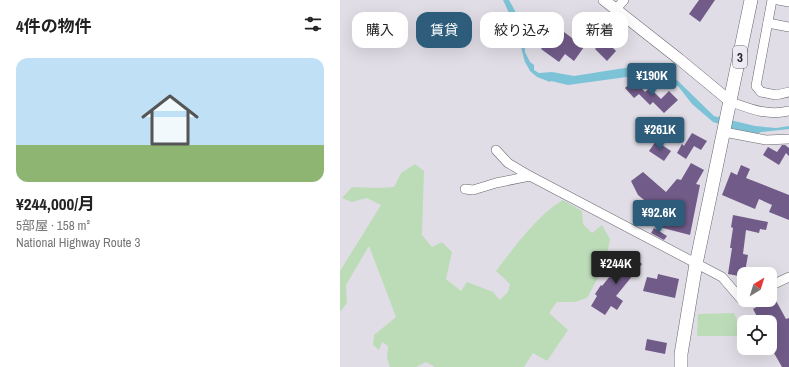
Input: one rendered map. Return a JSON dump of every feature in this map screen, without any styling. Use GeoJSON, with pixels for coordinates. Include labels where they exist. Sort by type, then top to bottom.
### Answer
{"type":"FeatureCollection","features":[{"type":"Feature","properties":{"kind":"highway","name":"3"},"geometry":{"type":"LineString","coordinates":[[681,367],[681,354],[696,264],[730,108],[751,0]]}},
{"type":"Feature","properties":{"kind":"main road"},"geometry":{"type":"LineString","coordinates":[[604,0],[730,108]]}},
{"type":"Feature","properties":{"kind":"street"},"geometry":{"type":"LineString","coordinates":[[616,9],[624,0]]}},
{"type":"Feature","properties":{"kind":"street"},"geometry":{"type":"LineString","coordinates":[[772,0],[756,86],[761,92],[776,95],[789,92]]}},
{"type":"Feature","properties":{"kind":"street"},"geometry":{"type":"LineString","coordinates":[[778,0],[789,6]]}},
{"type":"Feature","properties":{"kind":"street"},"geometry":{"type":"LineString","coordinates":[[768,23],[789,27]]}},
{"type":"Feature","properties":{"kind":"street"},"geometry":{"type":"LineString","coordinates":[[730,108],[760,113],[780,113],[789,111]]}},
{"type":"Feature","properties":{"kind":"street"},"geometry":{"type":"LineString","coordinates":[[725,131],[766,140],[789,139]]}},
{"type":"Feature","properties":{"kind":"street"},"geometry":{"type":"LineString","coordinates":[[496,150],[508,163],[530,176],[722,277],[737,294]]}},
{"type":"Feature","properties":{"kind":"street"},"geometry":{"type":"LineString","coordinates":[[465,189],[473,190],[496,183],[530,176]]}},
{"type":"Feature","properties":{"kind":"street"},"geometry":{"type":"LineString","coordinates":[[777,283],[789,277]]}},
{"type":"Feature","properties":{"kind":"green space"},"geometry":{"type":"Polygon","coordinates":[[[415,164],[424,171],[422,235],[432,247],[442,242],[452,252],[446,279],[461,291],[467,282],[493,292],[500,300],[508,292],[510,284],[496,271],[535,223],[544,214],[563,200],[582,211],[583,224],[592,233],[602,225],[610,239],[605,265],[587,298],[575,302],[557,302],[549,313],[568,330],[547,361],[533,353],[524,367],[435,367],[426,362],[416,367],[390,367],[387,358],[388,346],[382,342],[379,350],[373,345],[374,335],[396,317],[369,246],[346,285],[347,303],[340,312],[340,271],[381,205],[367,198],[352,202],[342,198],[352,187],[394,187],[401,173],[415,164]]]}},
{"type":"Feature","properties":{"kind":"green space"},"geometry":{"type":"Polygon","coordinates":[[[734,313],[737,320],[737,336],[697,336],[698,314],[734,313]]]}},
{"type":"Feature","properties":{"kind":"water"},"geometry":{"type":"Polygon","coordinates":[[[503,0],[509,0],[516,12],[509,12],[503,0]]]}},
{"type":"Feature","properties":{"kind":"water"},"geometry":{"type":"Polygon","coordinates":[[[521,48],[525,48],[525,52],[530,62],[534,65],[534,70],[539,73],[552,72],[574,76],[631,67],[653,68],[678,81],[714,116],[755,126],[776,128],[789,126],[789,129],[761,132],[757,134],[713,122],[692,104],[678,86],[650,78],[634,76],[568,85],[550,82],[537,77],[530,71],[525,62],[521,48]]]}},
{"type":"Feature","properties":{"kind":"building"},"geometry":{"type":"Polygon","coordinates":[[[699,0],[715,0],[700,22],[689,14],[699,0]]]}},
{"type":"Feature","properties":{"kind":"building"},"geometry":{"type":"Polygon","coordinates":[[[564,32],[572,38],[572,48],[583,48],[574,61],[565,54],[559,62],[541,49],[564,48],[564,32]]]}},
{"type":"Feature","properties":{"kind":"building"},"geometry":{"type":"Polygon","coordinates":[[[613,48],[616,51],[607,61],[595,49],[613,48]]]}},
{"type":"Feature","properties":{"kind":"building"},"geometry":{"type":"Polygon","coordinates":[[[634,80],[645,92],[650,88],[661,99],[669,91],[678,100],[664,113],[653,102],[650,105],[639,94],[634,98],[625,88],[634,80]]]}},
{"type":"Feature","properties":{"kind":"building"},"geometry":{"type":"Polygon","coordinates":[[[692,133],[707,141],[701,150],[694,146],[686,159],[677,153],[682,144],[684,146],[692,133]]]}},
{"type":"Feature","properties":{"kind":"building"},"geometry":{"type":"Polygon","coordinates":[[[656,141],[671,151],[664,161],[649,151],[656,141]]]}},
{"type":"Feature","properties":{"kind":"building"},"geometry":{"type":"Polygon","coordinates":[[[782,145],[789,148],[789,156],[786,153],[779,165],[763,155],[768,147],[777,152],[782,145]]]}},
{"type":"Feature","properties":{"kind":"building"},"geometry":{"type":"Polygon","coordinates":[[[691,163],[704,170],[696,184],[700,185],[690,235],[655,226],[657,223],[649,204],[638,195],[631,181],[643,172],[666,192],[677,179],[681,180],[691,163]]]}},
{"type":"Feature","properties":{"kind":"building"},"geometry":{"type":"Polygon","coordinates":[[[741,165],[750,169],[746,178],[789,195],[789,220],[769,212],[772,205],[759,199],[755,209],[722,195],[731,172],[737,175],[741,165]]]}},
{"type":"Feature","properties":{"kind":"building"},"geometry":{"type":"Polygon","coordinates":[[[733,215],[768,222],[766,230],[760,229],[759,233],[746,230],[743,254],[748,255],[746,267],[737,267],[737,276],[728,274],[732,248],[730,248],[733,228],[731,227],[733,215]]]}},
{"type":"Feature","properties":{"kind":"building"},"geometry":{"type":"Polygon","coordinates":[[[654,228],[667,236],[664,240],[651,233],[654,228]]]}},
{"type":"Feature","properties":{"kind":"building"},"geometry":{"type":"Polygon","coordinates":[[[629,253],[642,264],[616,296],[623,301],[617,310],[611,306],[605,315],[591,306],[597,296],[595,294],[629,253]]]}},
{"type":"Feature","properties":{"kind":"building"},"geometry":{"type":"Polygon","coordinates":[[[658,274],[679,279],[675,298],[643,291],[647,277],[657,279],[658,274]]]}},
{"type":"Feature","properties":{"kind":"building"},"geometry":{"type":"Polygon","coordinates":[[[777,302],[786,319],[789,318],[789,367],[782,367],[775,355],[777,355],[777,315],[756,315],[753,309],[756,307],[777,307],[777,302]]]}},
{"type":"Feature","properties":{"kind":"building"},"geometry":{"type":"Polygon","coordinates":[[[647,339],[667,343],[665,354],[645,350],[647,339]]]}}]}
